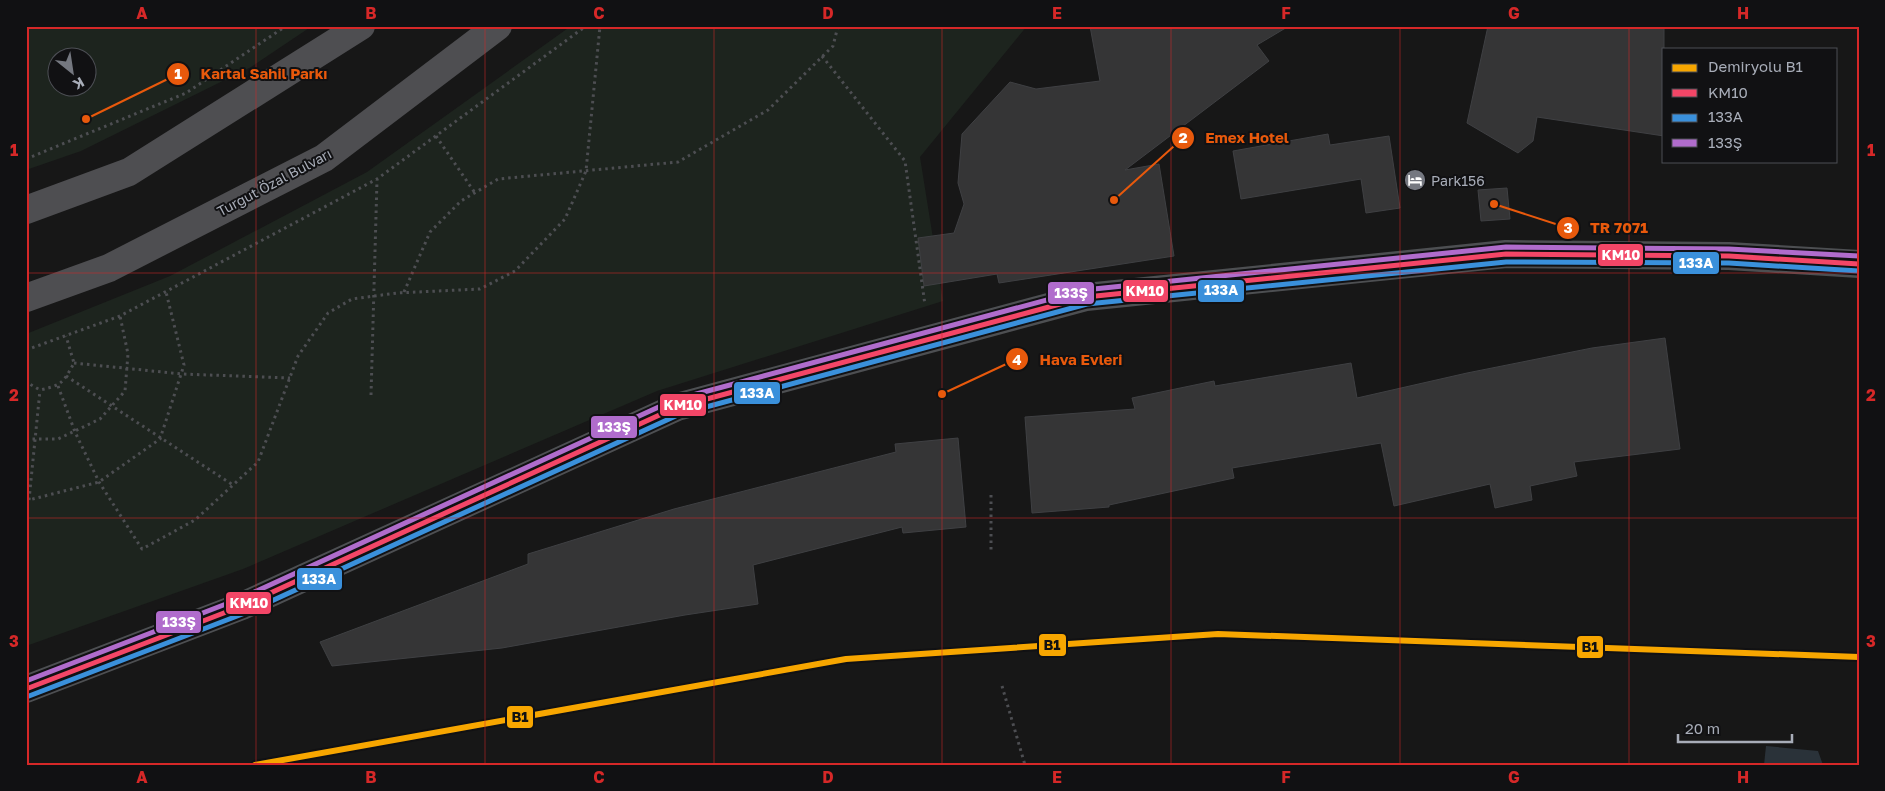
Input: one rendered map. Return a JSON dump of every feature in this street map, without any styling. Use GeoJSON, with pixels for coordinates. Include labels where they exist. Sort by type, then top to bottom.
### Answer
{"type":"FeatureCollection","features":[{"type":"Feature","properties":{"kind":"highway"},"geometry":{"type":"LineString","coordinates":[[26,210],[129,172],[361,26]]}},
{"type":"Feature","properties":{"kind":"highway","name":"Turgut Özal Bulvarı"},"geometry":{"type":"LineString","coordinates":[[26,298],[109,268],[324,158],[498,26]]}},
{"type":"Feature","properties":{"kind":"main road"},"geometry":{"type":"LineString","coordinates":[[26,688],[242,606],[676,407],[1086,298],[1506,254],[1729,256],[1859,264]]}},
{"type":"Feature","properties":{"kind":"path"},"geometry":{"type":"LineString","coordinates":[[26,159],[186,93],[286,26]]}},
{"type":"Feature","properties":{"kind":"path"},"geometry":{"type":"LineString","coordinates":[[58,386],[75,432],[99,482],[142,549],[195,520],[258,462],[298,356],[328,313],[352,299],[404,292],[480,289],[516,271],[565,219],[586,171],[600,26]]}},
{"type":"Feature","properties":{"kind":"path"},"geometry":{"type":"LineString","coordinates":[[404,292],[430,232],[461,201],[498,179],[678,162],[768,110],[833,46],[838,26]]}},
{"type":"Feature","properties":{"kind":"path"},"geometry":{"type":"LineString","coordinates":[[822,56],[905,161],[930,340]]}},
{"type":"Feature","properties":{"kind":"path"},"geometry":{"type":"LineString","coordinates":[[436,136],[475,193]]}},
{"type":"Feature","properties":{"kind":"path"},"geometry":{"type":"LineString","coordinates":[[371,395],[377,179]]}},
{"type":"Feature","properties":{"kind":"path"},"geometry":{"type":"LineString","coordinates":[[40,390],[36,439],[27,500],[99,482],[160,439],[184,365],[166,292]]}},
{"type":"Feature","properties":{"kind":"path"},"geometry":{"type":"LineString","coordinates":[[26,439],[58,439],[100,420],[125,391],[128,354],[120,316]]}},
{"type":"Feature","properties":{"kind":"path"},"geometry":{"type":"LineString","coordinates":[[27,383],[40,390],[58,386],[74,364],[66,336]]}},
{"type":"Feature","properties":{"kind":"path"},"geometry":{"type":"LineString","coordinates":[[74,364],[182,374],[290,378]]}},
{"type":"Feature","properties":{"kind":"path"},"geometry":{"type":"LineString","coordinates":[[66,376],[233,485]]}},
{"type":"Feature","properties":{"kind":"path"},"geometry":{"type":"LineString","coordinates":[[991,495],[991,552]]}},
{"type":"Feature","properties":{"kind":"path"},"geometry":{"type":"LineString","coordinates":[[1002,686],[1025,765]]}},
{"type":"Feature","properties":{"kind":"shaded area"},"geometry":{"type":"Polygon","coordinates":[[[26,26],[312,26],[251,67],[81,151],[26,170],[26,26]]]}},
{"type":"Feature","properties":{"kind":"shaded area"},"geometry":{"type":"Polygon","coordinates":[[[571,26],[1027,26],[920,157],[943,301],[657,391],[243,569],[26,646],[26,334],[170,276],[367,172],[571,26]]]}},
{"type":"Feature","properties":{"kind":"shaded area"},"geometry":{"type":"Polygon","coordinates":[[[1766,746],[1818,751],[1823,765],[1764,765],[1766,746]]]}},
{"type":"Feature","properties":{"kind":"building"},"geometry":{"type":"Polygon","coordinates":[[[1090,26],[1289,26],[1257,45],[1269,61],[1125,170],[1159,164],[1174,256],[999,283],[997,274],[924,286],[918,238],[954,233],[964,204],[958,183],[962,134],[1010,82],[1036,89],[1100,81],[1090,26]]]}},
{"type":"Feature","properties":{"kind":"building"},"geometry":{"type":"Polygon","coordinates":[[[1488,26],[1664,26],[1664,48],[1662,48],[1662,136],[1537,117],[1533,141],[1518,153],[1467,123],[1488,26]]]}},
{"type":"Feature","properties":{"kind":"building"},"geometry":{"type":"Polygon","coordinates":[[[1328,134],[1330,145],[1389,136],[1400,208],[1366,213],[1361,179],[1241,199],[1233,151],[1328,134]]]}},
{"type":"Feature","properties":{"kind":"building"},"geometry":{"type":"Polygon","coordinates":[[[1507,188],[1510,219],[1481,221],[1478,190],[1507,188]]]}},
{"type":"Feature","properties":{"kind":"building"},"geometry":{"type":"Polygon","coordinates":[[[1665,338],[1680,449],[1574,462],[1577,476],[1530,486],[1532,500],[1495,508],[1490,484],[1394,506],[1381,443],[1232,468],[1234,478],[1109,505],[1109,507],[1032,513],[1025,417],[1135,409],[1132,398],[1214,381],[1215,386],[1351,363],[1357,398],[1467,373],[1592,348],[1665,338]]]}},
{"type":"Feature","properties":{"kind":"building"},"geometry":{"type":"Polygon","coordinates":[[[958,438],[966,527],[903,533],[902,527],[753,565],[758,604],[685,615],[502,648],[332,666],[320,642],[528,564],[528,554],[674,509],[896,452],[895,444],[958,438]]]}},
{"type":"Feature","properties":{"kind":"rail line","name":"B1"},"geometry":{"type":"LineString","coordinates":[[255,765],[846,659],[1218,634],[1859,657]]}},
{"type":"Feature","properties":{"kind":"transit line","name":"133Ş"},"geometry":{"type":"LineString","coordinates":[[26,681],[239,599],[674,400],[1084,290],[1506,247],[1729,249],[1859,256]]}},
{"type":"Feature","properties":{"kind":"transit line","name":"KM10"},"geometry":{"type":"LineString","coordinates":[[26,689],[242,606],[677,407],[1086,297],[1506,254],[1729,256],[1859,264]]}},
{"type":"Feature","properties":{"kind":"transit line","name":"133A"},"geometry":{"type":"LineString","coordinates":[[29,696],[245,613],[680,414],[1087,304],[1506,262],[1729,263],[1859,271]]}},
{"type":"Feature","properties":{"kind":"place","name":"Kartal Sahil Parkı"},"geometry":{"type":"Point","coordinates":[86,119]}},
{"type":"Feature","properties":{"kind":"place","name":"Park156"},"geometry":{"type":"Point","coordinates":[1415,180]}},
{"type":"Feature","properties":{"kind":"place","name":"Emex Hotel"},"geometry":{"type":"Point","coordinates":[1114,200]}},
{"type":"Feature","properties":{"kind":"place","name":"TR 7071"},"geometry":{"type":"Point","coordinates":[1494,204]}},
{"type":"Feature","properties":{"kind":"place","name":"Hava Evleri"},"geometry":{"type":"Point","coordinates":[942,394]}}]}
